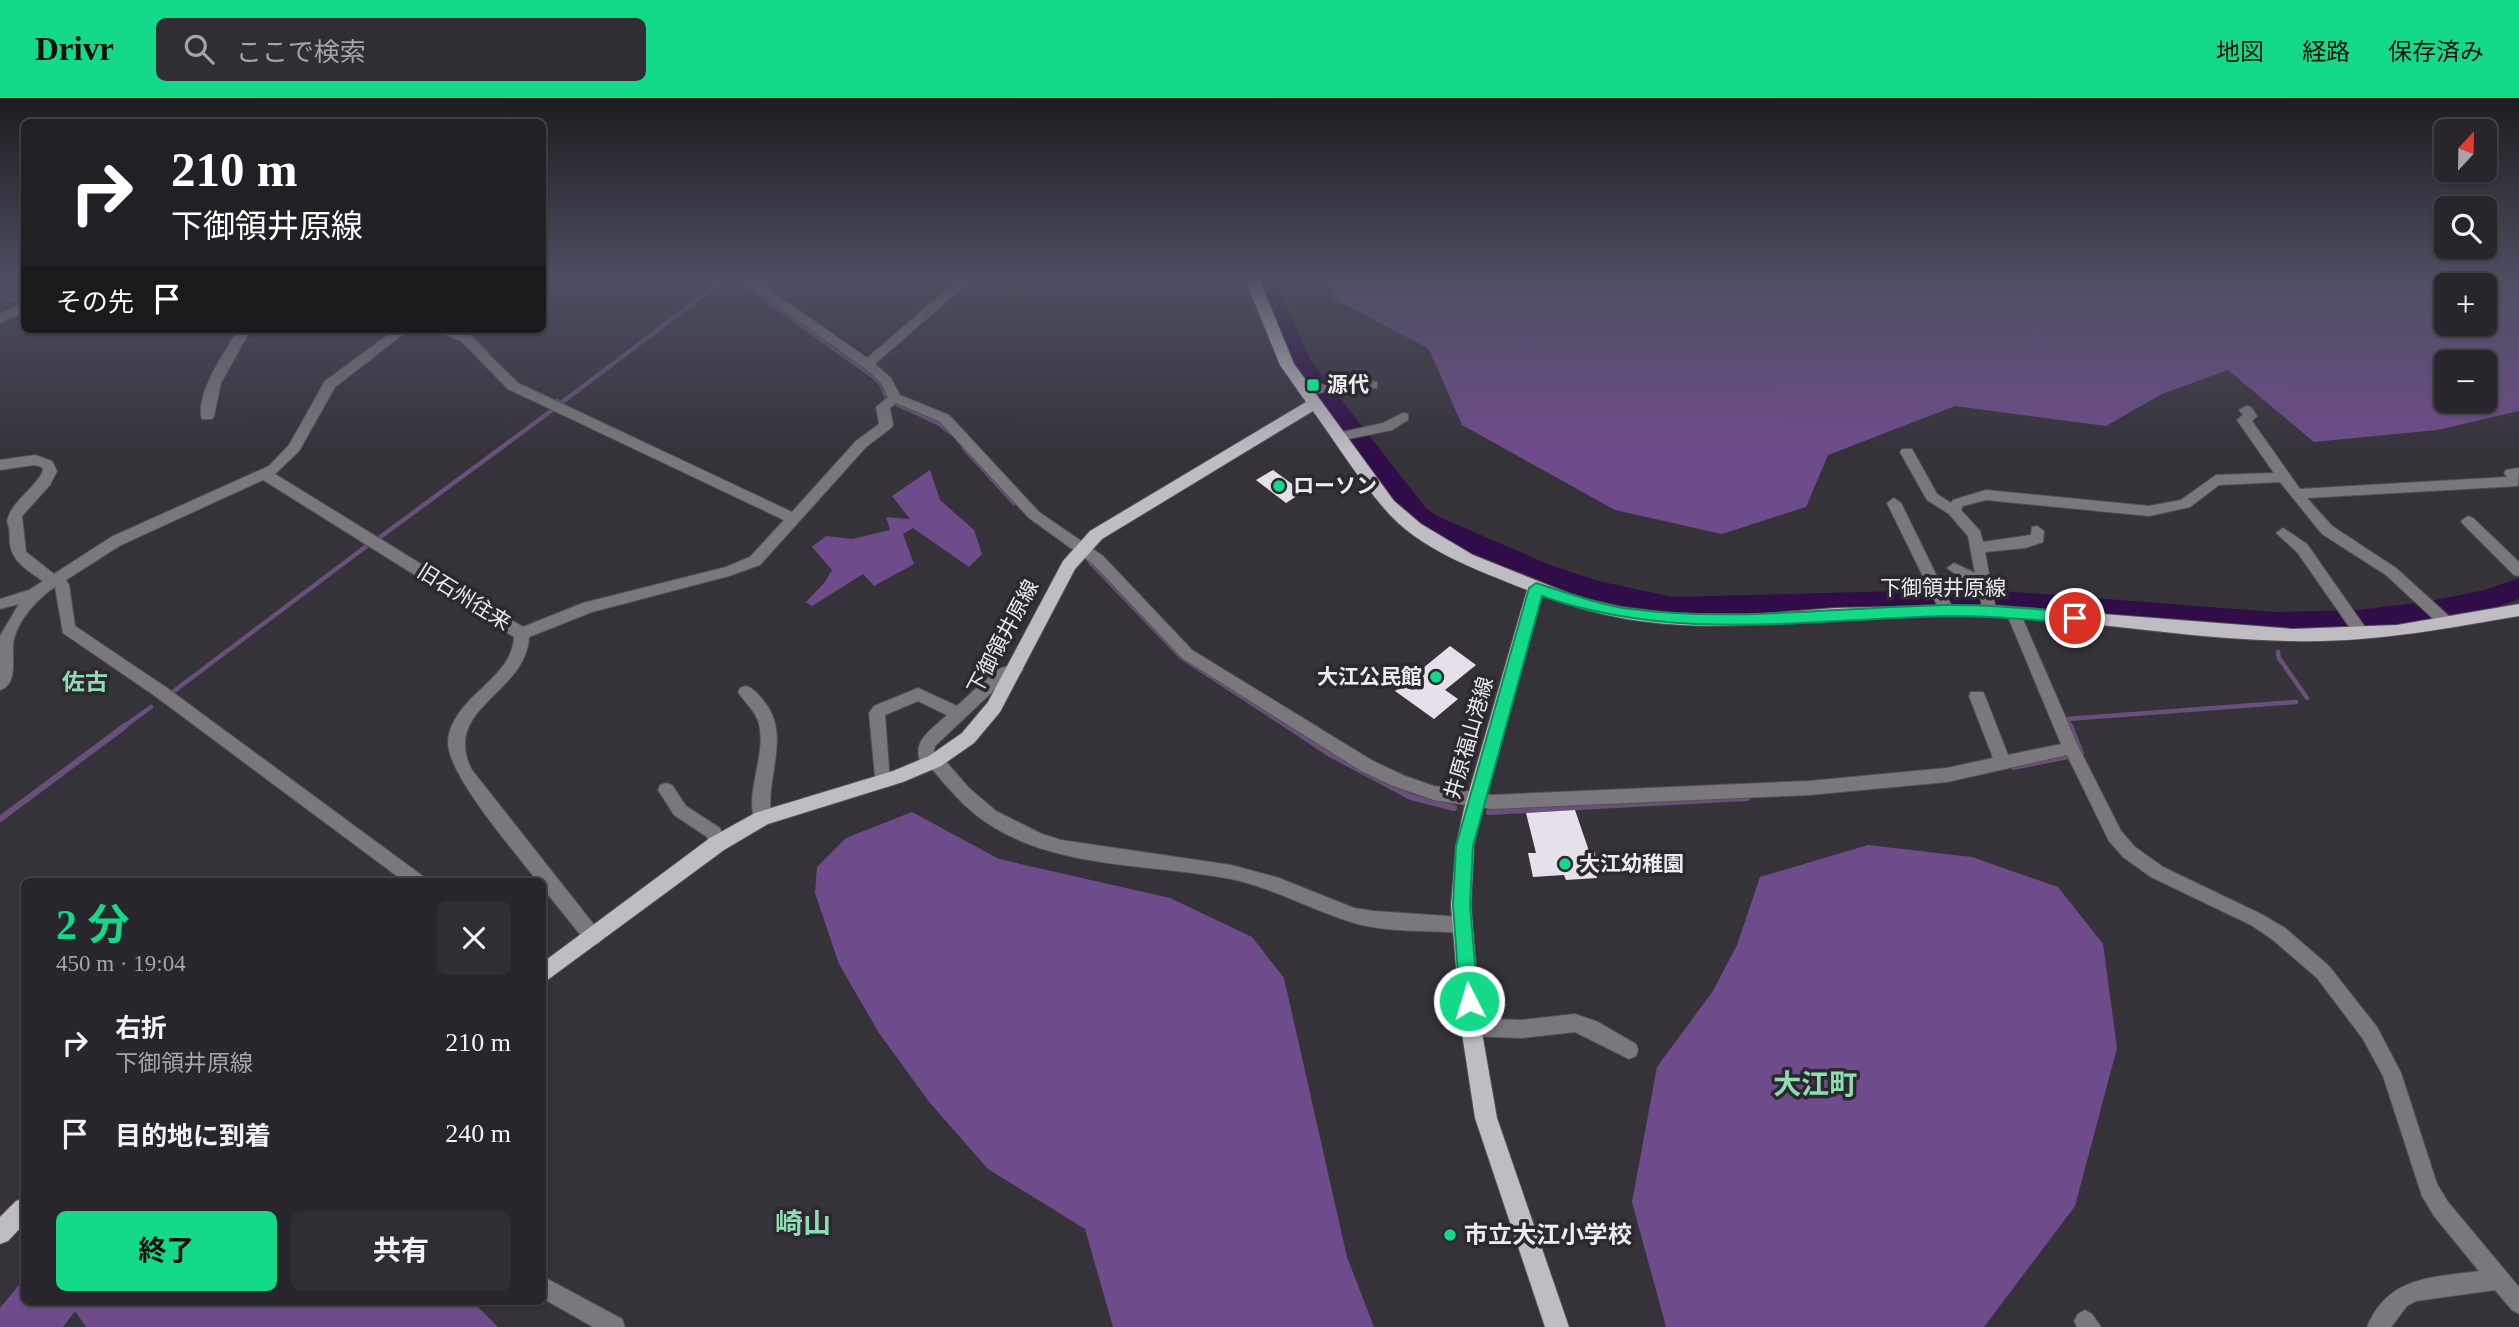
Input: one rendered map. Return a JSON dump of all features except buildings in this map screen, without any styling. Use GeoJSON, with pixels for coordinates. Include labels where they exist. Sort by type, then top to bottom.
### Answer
{"type":"FeatureCollection","features":[{"type":"Feature","properties":{"kind":"main road"},"geometry":{"type":"LineString","coordinates":[[1275,336],[1287,365],[1350,434],[1389,505],[1415,528],[1467,559],[1536,588]]}},
{"type":"Feature","properties":{"kind":"main road","name":"下御領井原線"},"geometry":{"type":"LineString","coordinates":[[546,972],[717,844],[762,818],[882,782],[932,762],[968,738],[995,707],[1069,565],[1083,547],[1314,393]]}},
{"type":"Feature","properties":{"kind":"main road","name":"下御領井原線"},"geometry":{"type":"LineString","coordinates":[[1536,588],[1575,602],[1620,613],[1678,620],[1748,621],[1989,611],[2280,634],[2356,626],[2446,622],[2519,610]]}},
{"type":"Feature","properties":{"kind":"main road","name":"井原福山港線"},"geometry":{"type":"LineString","coordinates":[[1536,588],[1475,801],[1465,846],[1462,925],[1471,1027],[1486,1118],[1557,1327]]}},
{"type":"Feature","properties":{"kind":"main road"},"geometry":{"type":"LineString","coordinates":[[0,1233],[21,1212]]}},
{"type":"Feature","properties":{"kind":"street"},"geometry":{"type":"LineString","coordinates":[[206,416],[207,405],[241,336]]}},
{"type":"Feature","properties":{"kind":"street"},"geometry":{"type":"LineString","coordinates":[[0,604],[35,593],[116,541],[264,474],[285,459],[294,448],[322,393],[330,384],[394,336]]}},
{"type":"Feature","properties":{"kind":"street"},"geometry":{"type":"LineString","coordinates":[[460,336],[465,338],[513,386],[793,518]]}},
{"type":"Feature","properties":{"kind":"street"},"geometry":{"type":"LineString","coordinates":[[828,336],[886,381],[891,400]]}},
{"type":"Feature","properties":{"kind":"street"},"geometry":{"type":"LineString","coordinates":[[868,365],[901,336]]}},
{"type":"Feature","properties":{"kind":"street"},"geometry":{"type":"LineString","coordinates":[[1314,393],[1372,385]]}},
{"type":"Feature","properties":{"kind":"street"},"geometry":{"type":"LineString","coordinates":[[522,634],[609,601],[742,568],[763,553],[862,444],[886,425],[883,407],[891,400]]}},
{"type":"Feature","properties":{"kind":"street"},"geometry":{"type":"LineString","coordinates":[[891,400],[944,418],[1034,515],[1098,560],[1171,640],[1215,673],[1378,771],[1434,793],[1475,801],[1679,796],[1809,788],[1947,775],[2071,748]]}},
{"type":"Feature","properties":{"kind":"street"},"geometry":{"type":"LineString","coordinates":[[2246,410],[2250,416],[2244,420],[2283,477],[2321,524],[2340,541],[2399,578],[2446,622]]}},
{"type":"Feature","properties":{"kind":"street"},"geometry":{"type":"LineString","coordinates":[[1350,434],[1387,427],[1403,417]]}},
{"type":"Feature","properties":{"kind":"street"},"geometry":{"type":"LineString","coordinates":[[1907,452],[1932,497],[1954,511],[1975,536],[1989,611]]}},
{"type":"Feature","properties":{"kind":"street"},"geometry":{"type":"LineString","coordinates":[[0,465],[35,460],[47,464],[50,471],[44,482],[15,515],[14,522],[19,529],[17,548],[20,555],[62,585],[68,629],[161,692],[413,878]]}},
{"type":"Feature","properties":{"kind":"street"},"geometry":{"type":"LineString","coordinates":[[2297,494],[2518,481],[2511,473],[2519,473]]}},
{"type":"Feature","properties":{"kind":"street","name":"旧石州往来"},"geometry":{"type":"LineString","coordinates":[[264,474],[522,634],[523,642],[515,662],[462,721],[456,737],[456,750],[462,768],[546,878]]}},
{"type":"Feature","properties":{"kind":"street"},"geometry":{"type":"LineString","coordinates":[[1954,511],[1958,503],[1986,495],[2055,500],[2119,509],[2159,510],[2185,504],[2216,480],[2283,477]]}},
{"type":"Feature","properties":{"kind":"street"},"geometry":{"type":"LineString","coordinates":[[1894,503],[1947,611]]}},
{"type":"Feature","properties":{"kind":"street"},"geometry":{"type":"LineString","coordinates":[[2468,521],[2519,570]]}},
{"type":"Feature","properties":{"kind":"street"},"geometry":{"type":"LineString","coordinates":[[1978,548],[2025,543],[2038,538],[2037,531]]}},
{"type":"Feature","properties":{"kind":"street"},"geometry":{"type":"LineString","coordinates":[[2283,533],[2302,548],[2356,626]]}},
{"type":"Feature","properties":{"kind":"street"},"geometry":{"type":"LineString","coordinates":[[1954,568],[1972,578],[1983,580]]}},
{"type":"Feature","properties":{"kind":"street"},"geometry":{"type":"LineString","coordinates":[[0,684],[7,662],[5,642],[19,613],[35,593]]}},
{"type":"Feature","properties":{"kind":"street"},"geometry":{"type":"LineString","coordinates":[[2013,612],[2071,748],[2107,822],[2129,852],[2157,872],[2257,920],[2299,949],[2323,972],[2370,1033],[2392,1073],[2429,1189],[2441,1209],[2519,1303]]}},
{"type":"Feature","properties":{"kind":"street"},"geometry":{"type":"LineString","coordinates":[[1015,670],[1002,673],[927,743],[925,756],[990,819],[1037,841],[1061,848],[1258,878],[1353,915],[1462,925]]}},
{"type":"Feature","properties":{"kind":"street"},"geometry":{"type":"LineString","coordinates":[[746,692],[757,701],[764,713],[770,734],[771,751],[760,804],[762,818]]}},
{"type":"Feature","properties":{"kind":"street"},"geometry":{"type":"LineString","coordinates":[[882,782],[877,713],[880,710],[918,694],[959,713]]}},
{"type":"Feature","properties":{"kind":"street"},"geometry":{"type":"LineString","coordinates":[[1978,696],[2003,764]]}},
{"type":"Feature","properties":{"kind":"street"},"geometry":{"type":"LineString","coordinates":[[666,790],[683,815],[713,833],[717,844]]}},
{"type":"Feature","properties":{"kind":"street","name":"旧石州往来"},"geometry":{"type":"LineString","coordinates":[[546,878],[593,937]]}},
{"type":"Feature","properties":{"kind":"street"},"geometry":{"type":"LineString","coordinates":[[1471,1027],[1521,1029],[1574,1023],[1591,1028],[1629,1050]]}},
{"type":"Feature","properties":{"kind":"street"},"geometry":{"type":"LineString","coordinates":[[2378,1327],[2400,1299],[2412,1291],[2499,1279]]}},
{"type":"Feature","properties":{"kind":"street"},"geometry":{"type":"LineString","coordinates":[[546,1288],[614,1327]]}},
{"type":"Feature","properties":{"kind":"shaded area"},"geometry":{"type":"Polygon","coordinates":[[[1405,336],[2519,336],[2519,411],[2437,430],[2314,442],[2228,370],[2162,394],[2106,426],[1955,406],[1828,455],[1806,507],[1722,534],[1615,510],[1462,425],[1429,349],[1405,336]]]}},
{"type":"Feature","properties":{"kind":"shaded area"},"geometry":{"type":"Polygon","coordinates":[[[930,470],[940,500],[974,530],[982,554],[969,567],[913,528],[903,534],[914,564],[874,586],[863,574],[812,606],[806,602],[825,582],[832,570],[812,547],[826,536],[852,539],[890,530],[886,517],[910,519],[892,496],[930,470]]]}},
{"type":"Feature","properties":{"kind":"shaded area"},"geometry":{"type":"Polygon","coordinates":[[[912,812],[999,859],[1170,898],[1252,937],[1284,978],[1347,1257],[1374,1327],[1113,1327],[1085,1229],[988,1169],[930,1103],[879,1033],[839,964],[815,893],[817,867],[846,838],[912,812]]]}},
{"type":"Feature","properties":{"kind":"shaded area"},"geometry":{"type":"Polygon","coordinates":[[[1868,845],[1972,857],[2058,887],[2103,944],[2117,1048],[2075,1206],[1984,1327],[1666,1327],[1632,1202],[1657,1067],[1713,991],[1737,945],[1760,877],[1868,845]]]}},
{"type":"Feature","properties":{"kind":"shaded area"},"geometry":{"type":"Polygon","coordinates":[[[21,1283],[21,1305],[476,1305],[498,1327],[86,1327],[75,1311],[63,1327],[0,1327],[0,1308],[21,1283]]]}},
{"type":"Feature","properties":{"kind":"waterway"},"geometry":{"type":"LineString","coordinates":[[470,336],[487,353]]}},
{"type":"Feature","properties":{"kind":"waterway"},"geometry":{"type":"LineString","coordinates":[[557,401],[561,403],[649,336]]}},
{"type":"Feature","properties":{"kind":"waterway"},"geometry":{"type":"LineString","coordinates":[[817,336],[874,377],[881,384],[888,400],[938,423],[951,433]]}},
{"type":"Feature","properties":{"kind":"waterway"},"geometry":{"type":"LineString","coordinates":[[1288,336],[1300,363],[1417,515],[1428,523],[1540,572],[1596,591],[1673,607],[1935,599]]}},
{"type":"Feature","properties":{"kind":"waterway"},"geometry":{"type":"LineString","coordinates":[[379,538],[551,411]]}},
{"type":"Feature","properties":{"kind":"waterway"},"geometry":{"type":"LineString","coordinates":[[964,448],[1014,503]]}},
{"type":"Feature","properties":{"kind":"waterway"},"geometry":{"type":"LineString","coordinates":[[170,694],[368,545]]}},
{"type":"Feature","properties":{"kind":"waterway"},"geometry":{"type":"LineString","coordinates":[[1090,562],[1181,657],[1290,728]]}},
{"type":"Feature","properties":{"kind":"waterway"},"geometry":{"type":"LineString","coordinates":[[2440,608],[2488,600],[2519,588]]}},
{"type":"Feature","properties":{"kind":"waterway"},"geometry":{"type":"LineString","coordinates":[[1947,599],[1977,599]]}},
{"type":"Feature","properties":{"kind":"waterway"},"geometry":{"type":"LineString","coordinates":[[1992,600],[2274,623],[2359,621],[2428,611]]}},
{"type":"Feature","properties":{"kind":"waterway"},"geometry":{"type":"LineString","coordinates":[[2278,652],[2279,658],[2307,698]]}},
{"type":"Feature","properties":{"kind":"waterway"},"geometry":{"type":"LineString","coordinates":[[2071,728],[2067,719],[2296,702]]}},
{"type":"Feature","properties":{"kind":"waterway"},"geometry":{"type":"LineString","coordinates":[[122,728],[151,707]]}},
{"type":"Feature","properties":{"kind":"waterway"},"geometry":{"type":"LineString","coordinates":[[0,819],[125,726]]}},
{"type":"Feature","properties":{"kind":"waterway"},"geometry":{"type":"LineString","coordinates":[[1288,726],[1330,754],[1411,797],[1454,808]]}},
{"type":"Feature","properties":{"kind":"waterway"},"geometry":{"type":"LineString","coordinates":[[2070,726],[2081,753]]}},
{"type":"Feature","properties":{"kind":"waterway"},"geometry":{"type":"LineString","coordinates":[[2013,767],[2069,756]]}},
{"type":"Feature","properties":{"kind":"waterway"},"geometry":{"type":"LineString","coordinates":[[1489,812],[1747,798]]}},
{"type":"Feature","properties":{"kind":"place","name":"源代"},"geometry":{"type":"Point","coordinates":[1313,385]}},
{"type":"Feature","properties":{"kind":"place","name":"ローソン"},"geometry":{"type":"Point","coordinates":[1279,486]}},
{"type":"Feature","properties":{"kind":"place","name":"大江公民館"},"geometry":{"type":"Point","coordinates":[1436,677]}},
{"type":"Feature","properties":{"kind":"place","name":"大江幼稚園"},"geometry":{"type":"Point","coordinates":[1565,864]}},
{"type":"Feature","properties":{"kind":"place","name":"市立大江小学校"},"geometry":{"type":"Point","coordinates":[1450,1235]}},
{"type":"Feature","properties":{"kind":"district","name":"佐古"},"geometry":{"type":"Point","coordinates":[85,682]}},
{"type":"Feature","properties":{"kind":"district","name":"大江町"},"geometry":{"type":"Point","coordinates":[1815,1084]}},
{"type":"Feature","properties":{"kind":"district","name":"崎山"},"geometry":{"type":"Point","coordinates":[803,1223]}},
{"type":"Feature","properties":{"kind":"route"},"geometry":{"type":"LineString","coordinates":[[1469,1001],[1461,905],[1465,846],[1475,801],[1536,588],[1575,602],[1620,613],[1678,620],[1748,621],[1836,614],[1947,611],[1989,611],[2075,618]]}}]}
